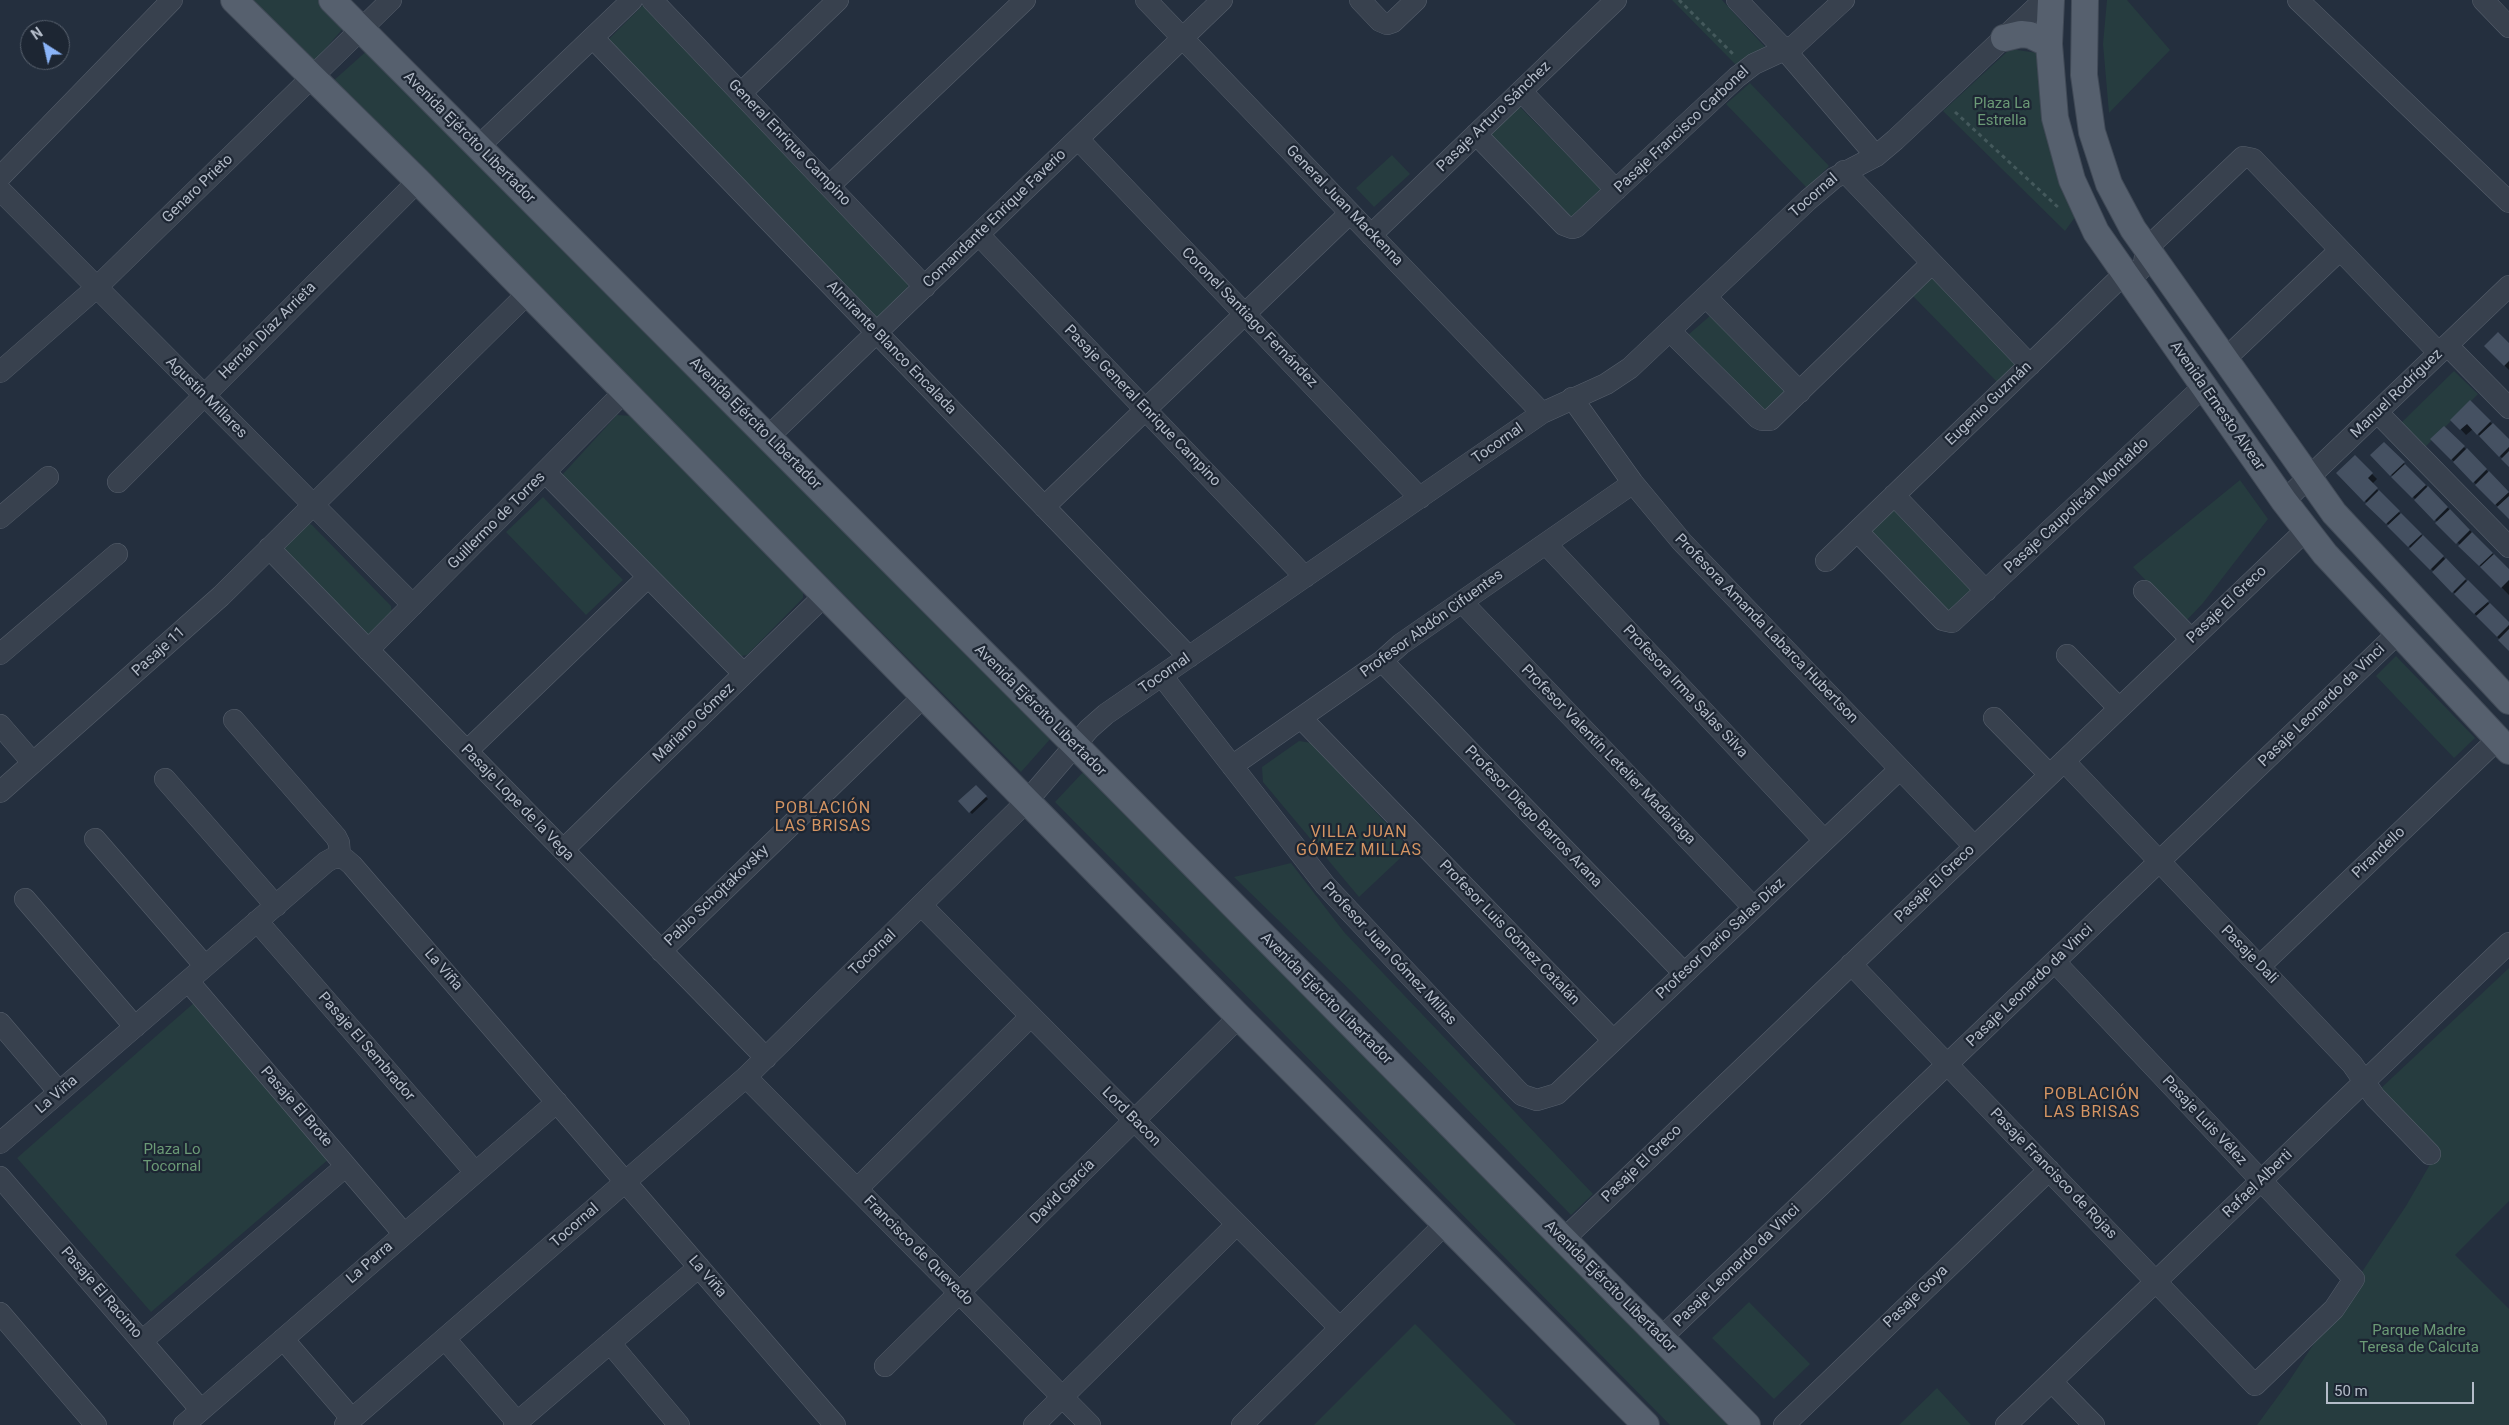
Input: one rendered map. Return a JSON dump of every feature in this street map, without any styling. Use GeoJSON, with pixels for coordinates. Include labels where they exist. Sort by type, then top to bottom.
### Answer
{"type":"FeatureCollection","features":[{"type":"Feature","properties":{"kind":"main road"},"geometry":{"type":"LineString","coordinates":[[234,0],[418,181],[1028,800],[1239,1017],[1646,1425]]}},
{"type":"Feature","properties":{"kind":"main road","name":"Avenida Ejército Libertador"},"geometry":{"type":"LineString","coordinates":[[332,0],[1075,745],[1747,1425]]}},
{"type":"Feature","properties":{"kind":"main road","name":"Avenida Ernesto Alvear"},"geometry":{"type":"LineString","coordinates":[[2051,0],[2049,44],[2055,118],[2072,180],[2096,232],[2284,501],[2325,554],[2503,745]]}},
{"type":"Feature","properties":{"kind":"main road"},"geometry":{"type":"LineString","coordinates":[[2085,0],[2082,45],[2092,132],[2109,184],[2120,207],[2146,249],[2307,479],[2334,513],[2509,701]]}},
{"type":"Feature","properties":{"kind":"main road"},"geometry":{"type":"LineString","coordinates":[[2004,38],[2021,34],[2030,35],[2049,44]]}},
{"type":"Feature","properties":{"kind":"street"},"geometry":{"type":"LineString","coordinates":[[0,177],[172,0]]}},
{"type":"Feature","properties":{"kind":"street","name":"Genaro Prieto"},"geometry":{"type":"LineString","coordinates":[[0,372],[96,288],[390,0]]}},
{"type":"Feature","properties":{"kind":"street"},"geometry":{"type":"LineString","coordinates":[[478,147],[632,0]]}},
{"type":"Feature","properties":{"kind":"street","name":"General Enrique Campino"},"geometry":{"type":"LineString","coordinates":[[652,0],[925,287]]}},
{"type":"Feature","properties":{"kind":"street"},"geometry":{"type":"LineString","coordinates":[[741,93],[838,0]]}},
{"type":"Feature","properties":{"kind":"street"},"geometry":{"type":"LineString","coordinates":[[830,186],[1025,0]]}},
{"type":"Feature","properties":{"kind":"street","name":"General Juan Mackenna"},"geometry":{"type":"LineString","coordinates":[[1146,0],[1542,413]]}},
{"type":"Feature","properties":{"kind":"street","name":"Comandante Enrique Faverio"},"geometry":{"type":"LineString","coordinates":[[768,437],[1222,0]]}},
{"type":"Feature","properties":{"kind":"street"},"geometry":{"type":"LineString","coordinates":[[1360,0],[1383,24],[1393,22],[1416,0]]}},
{"type":"Feature","properties":{"kind":"street","name":"Pasaje Arturo Sánchez"},"geometry":{"type":"LineString","coordinates":[[1371,235],[1616,0]]}},
{"type":"Feature","properties":{"kind":"street"},"geometry":{"type":"LineString","coordinates":[[1737,0],[1784,50],[1876,156]]}},
{"type":"Feature","properties":{"kind":"street","name":"Pasaje Francisco Carbonel"},"geometry":{"type":"LineString","coordinates":[[1476,134],[1564,225],[1572,228],[1580,225],[1747,68],[1801,40],[1844,0]]}},
{"type":"Feature","properties":{"kind":"street","name":"Tocornal"},"geometry":{"type":"LineString","coordinates":[[348,1422],[746,1077],[1028,800],[1089,729],[1106,714],[1542,413],[1618,377],[1808,200],[1844,171],[1876,156],[2044,0]]}},
{"type":"Feature","properties":{"kind":"street"},"geometry":{"type":"LineString","coordinates":[[2298,0],[2509,202]]}},
{"type":"Feature","properties":{"kind":"street"},"geometry":{"type":"LineString","coordinates":[[2483,0],[2509,27]]}},
{"type":"Feature","properties":{"kind":"street","name":"Almirante Blanco Encalada"},"geometry":{"type":"LineString","coordinates":[[593,38],[1189,657]]}},
{"type":"Feature","properties":{"kind":"street"},"geometry":{"type":"LineString","coordinates":[[1521,91],[1616,190]]}},
{"type":"Feature","properties":{"kind":"street","name":"Coronel Santiago Fernández"},"geometry":{"type":"LineString","coordinates":[[1078,139],[1420,498]]}},
{"type":"Feature","properties":{"kind":"street"},"geometry":{"type":"LineString","coordinates":[[2146,249],[2241,159],[2247,156],[2253,159],[2340,250],[2443,349],[2509,408]]}},
{"type":"Feature","properties":{"kind":"street"},"geometry":{"type":"LineString","coordinates":[[1844,171],[2030,365]]}},
{"type":"Feature","properties":{"kind":"street","name":"Hernán Díaz Arrieta"},"geometry":{"type":"LineString","coordinates":[[118,482],[418,181]]}},
{"type":"Feature","properties":{"kind":"street","name":"Agustín Millares"},"geometry":{"type":"LineString","coordinates":[[0,190],[412,605]]}},
{"type":"Feature","properties":{"kind":"street"},"geometry":{"type":"LineString","coordinates":[[1044,507],[1350,213]]}},
{"type":"Feature","properties":{"kind":"street","name":"Pasaje General Enrique Campino"},"geometry":{"type":"LineString","coordinates":[[979,234],[1305,577]]}},
{"type":"Feature","properties":{"kind":"street","name":"Eugenio Guzmán"},"geometry":{"type":"LineString","coordinates":[[1826,561],[2124,274],[2140,270],[2144,264],[2146,249]]}},
{"type":"Feature","properties":{"kind":"street"},"geometry":{"type":"LineString","coordinates":[[2224,360],[2340,250]]}},
{"type":"Feature","properties":{"kind":"street"},"geometry":{"type":"LineString","coordinates":[[1670,330],[1758,418],[1766,421],[1773,418],[1932,263]]}},
{"type":"Feature","properties":{"kind":"street","name":"Manuel Rodríguez"},"geometry":{"type":"LineString","coordinates":[[2284,501],[2509,286]]}},
{"type":"Feature","properties":{"kind":"street","name":"Pasaje 11"},"geometry":{"type":"LineString","coordinates":[[0,792],[221,596],[528,293]]}},
{"type":"Feature","properties":{"kind":"street"},"geometry":{"type":"LineString","coordinates":[[1706,297],[1800,392]]}},
{"type":"Feature","properties":{"kind":"street","name":"Pasaje Caupolicán Montaldo"},"geometry":{"type":"LineString","coordinates":[[1857,531],[1948,623],[1955,620],[2203,387]]}},
{"type":"Feature","properties":{"kind":"street","name":"Guillermo de Torres"},"geometry":{"type":"LineString","coordinates":[[368,650],[625,391]]}},
{"type":"Feature","properties":{"kind":"street","name":"Profesora Amanda Labarca Hubertson"},"geometry":{"type":"LineString","coordinates":[[1572,398],[1633,483],[1693,554],[1974,846]]}},
{"type":"Feature","properties":{"kind":"street"},"geometry":{"type":"LineString","coordinates":[[2377,412],[2509,547]]}},
{"type":"Feature","properties":{"kind":"street"},"geometry":{"type":"LineString","coordinates":[[545,472],[744,674]]}},
{"type":"Feature","properties":{"kind":"street"},"geometry":{"type":"LineString","coordinates":[[0,518],[48,477]]}},
{"type":"Feature","properties":{"kind":"street","name":"Profesor Abdón Cifuentes"},"geometry":{"type":"LineString","coordinates":[[1232,766],[1382,661],[1401,644],[1633,483]]}},
{"type":"Feature","properties":{"kind":"street"},"geometry":{"type":"LineString","coordinates":[[1894,496],[1986,591]]}},
{"type":"Feature","properties":{"kind":"street","name":"Pasaje El Greco"},"geometry":{"type":"LineString","coordinates":[[1564,1239],[2306,530]]}},
{"type":"Feature","properties":{"kind":"street","name":"Profesora Irma Salas Silva"},"geometry":{"type":"LineString","coordinates":[[1546,544],[1824,840]]}},
{"type":"Feature","properties":{"kind":"street","name":"Pasaje Lope de la Vega"},"geometry":{"type":"LineString","coordinates":[[269,548],[766,1058]]}},
{"type":"Feature","properties":{"kind":"street"},"geometry":{"type":"LineString","coordinates":[[0,654],[116,554]]}},
{"type":"Feature","properties":{"kind":"street"},"geometry":{"type":"LineString","coordinates":[[467,751],[648,577]]}},
{"type":"Feature","properties":{"kind":"street"},"geometry":{"type":"LineString","coordinates":[[2144,591],[2191,639]]}},
{"type":"Feature","properties":{"kind":"street","name":"Mariano Gómez"},"geometry":{"type":"LineString","coordinates":[[563,850],[825,594]]}},
{"type":"Feature","properties":{"kind":"street","name":"Profesor Valentín Letelier Madariaga"},"geometry":{"type":"LineString","coordinates":[[1462,602],[1754,908]]}},
{"type":"Feature","properties":{"kind":"street","name":"Pasaje Leonardo da Vinci"},"geometry":{"type":"LineString","coordinates":[[1661,1338],[2398,633]]}},
{"type":"Feature","properties":{"kind":"street"},"geometry":{"type":"LineString","coordinates":[[2067,655],[2119,708]]}},
{"type":"Feature","properties":{"kind":"street","name":"Profesor Diego Barros Arana"},"geometry":{"type":"LineString","coordinates":[[1382,661],[1684,973]]}},
{"type":"Feature","properties":{"kind":"street","name":"Profesor Juan Gómez Millas"},"geometry":{"type":"LineString","coordinates":[[1162,676],[1302,857],[1358,922],[1516,1089],[1529,1098],[1537,1100]]}},
{"type":"Feature","properties":{"kind":"street","name":"Pablo Schojtakovsky"},"geometry":{"type":"LineString","coordinates":[[661,950],[924,696]]}},
{"type":"Feature","properties":{"kind":"street","name":"Profesor Luis Gómez Catalán"},"geometry":{"type":"LineString","coordinates":[[1301,718],[1613,1040]]}},
{"type":"Feature","properties":{"kind":"street","name":"Pasaje Dali"},"geometry":{"type":"LineString","coordinates":[[1994,718],[2057,768],[2160,861],[2352,1064],[2375,1098],[2430,1154]]}},
{"type":"Feature","properties":{"kind":"street"},"geometry":{"type":"LineString","coordinates":[[234,720],[336,837],[340,857]]}},
{"type":"Feature","properties":{"kind":"street"},"geometry":{"type":"LineString","coordinates":[[0,725],[33,763]]}},
{"type":"Feature","properties":{"kind":"street","name":"Pirandello"},"geometry":{"type":"LineString","coordinates":[[2260,966],[2503,745]]}},
{"type":"Feature","properties":{"kind":"street","name":"Profesor Dario Salas Díaz"},"geometry":{"type":"LineString","coordinates":[[1537,1100],[1557,1094],[1900,769]]}},
{"type":"Feature","properties":{"kind":"street"},"geometry":{"type":"LineString","coordinates":[[165,779],[276,906]]}},
{"type":"Feature","properties":{"kind":"street"},"geometry":{"type":"LineString","coordinates":[[95,839],[205,966]]}},
{"type":"Feature","properties":{"kind":"street","name":"La Viña"},"geometry":{"type":"LineString","coordinates":[[0,1144],[326,862],[340,857],[352,864],[834,1425]]}},
{"type":"Feature","properties":{"kind":"street"},"geometry":{"type":"LineString","coordinates":[[25,899],[135,1027]]}},
{"type":"Feature","properties":{"kind":"street","name":"Lord Bacon"},"geometry":{"type":"LineString","coordinates":[[922,906],[1340,1328]]}},
{"type":"Feature","properties":{"kind":"street","name":"Pasaje El Sembrador"},"geometry":{"type":"LineString","coordinates":[[257,921],[475,1172]]}},
{"type":"Feature","properties":{"kind":"street","name":"Rafael Alberti"},"geometry":{"type":"LineString","coordinates":[[2006,1425],[2509,944]]}},
{"type":"Feature","properties":{"kind":"street","name":"Pasaje Luis Vélez"},"geometry":{"type":"LineString","coordinates":[[2055,962],[2354,1279],[2334,1309],[2255,1384]]}},
{"type":"Feature","properties":{"kind":"street","name":"Pasaje Francisco de Rojas"},"geometry":{"type":"LineString","coordinates":[[1851,964],[2255,1384]]}},
{"type":"Feature","properties":{"kind":"street","name":"Pasaje El Brote"},"geometry":{"type":"LineString","coordinates":[[188,981],[404,1234]]}},
{"type":"Feature","properties":{"kind":"street"},"geometry":{"type":"LineString","coordinates":[[856,1189],[1031,1016]]}},
{"type":"Feature","properties":{"kind":"street","name":"David García"},"geometry":{"type":"LineString","coordinates":[[885,1366],[1239,1017]]}},
{"type":"Feature","properties":{"kind":"street"},"geometry":{"type":"LineString","coordinates":[[0,1023],[60,1092]]}},
{"type":"Feature","properties":{"kind":"street","name":"Francisco de Quevedo"},"geometry":{"type":"LineString","coordinates":[[746,1077],[1090,1425]]}},
{"type":"Feature","properties":{"kind":"street","name":"La Parra"},"geometry":{"type":"LineString","coordinates":[[184,1425],[556,1102]]}},
{"type":"Feature","properties":{"kind":"street"},"geometry":{"type":"LineString","coordinates":[[142,1341],[346,1166]]}},
{"type":"Feature","properties":{"kind":"street","name":"Pasaje Goya"},"geometry":{"type":"LineString","coordinates":[[1784,1425],[2048,1170]]}},
{"type":"Feature","properties":{"kind":"street","name":"Pasaje El Racimo"},"geometry":{"type":"LineString","coordinates":[[0,1177],[202,1410]]}},
{"type":"Feature","properties":{"kind":"street"},"geometry":{"type":"LineString","coordinates":[[1034,1425],[1237,1224]]}},
{"type":"Feature","properties":{"kind":"street"},"geometry":{"type":"LineString","coordinates":[[1242,1425],[1445,1224]]}},
{"type":"Feature","properties":{"kind":"street"},"geometry":{"type":"LineString","coordinates":[[445,1339],[516,1424],[699,1267]]}},
{"type":"Feature","properties":{"kind":"street"},"geometry":{"type":"LineString","coordinates":[[0,1313],[96,1425]]}},
{"type":"Feature","properties":{"kind":"street"},"geometry":{"type":"LineString","coordinates":[[283,1339],[348,1422]]}},
{"type":"Feature","properties":{"kind":"street"},"geometry":{"type":"LineString","coordinates":[[610,1343],[669,1421]]}},
{"type":"Feature","properties":{"kind":"street"},"geometry":{"type":"LineString","coordinates":[[2052,1382],[2094,1425]]}},
{"type":"Feature","properties":{"kind":"path"},"geometry":{"type":"LineString","coordinates":[[1679,0],[1747,68]]}},
{"type":"Feature","properties":{"kind":"path"},"geometry":{"type":"LineString","coordinates":[[1938,100],[1949,106],[2066,213]]}},
{"type":"Feature","properties":{"kind":"green space"},"geometry":{"type":"Polygon","coordinates":[[[249,0],[321,0],[346,25],[313,63],[249,0]]]}},
{"type":"Feature","properties":{"kind":"green space"},"geometry":{"type":"Polygon","coordinates":[[[1672,0],[1722,0],[1765,47],[1736,65],[1672,0]]]}},
{"type":"Feature","properties":{"kind":"green space"},"geometry":{"type":"Polygon","coordinates":[[[2107,0],[2127,0],[2170,50],[2109,113],[2103,44],[2107,0]]]}},
{"type":"Feature","properties":{"kind":"green space"},"geometry":{"type":"Polygon","coordinates":[[[644,4],[909,279],[907,290],[875,321],[606,42],[644,4]]]}},
{"type":"Feature","properties":{"kind":"green space"},"geometry":{"type":"Polygon","coordinates":[[[370,48],[1052,737],[1021,772],[332,82],[370,48]]]}},
{"type":"Feature","properties":{"kind":"green space","name":"Plaza La Estrella"},"geometry":{"type":"Polygon","coordinates":[[[2010,49],[2038,53],[2078,213],[2065,231],[1943,111],[2010,49]]]}},
{"type":"Feature","properties":{"kind":"green space"},"geometry":{"type":"Polygon","coordinates":[[[1750,83],[1829,166],[1807,188],[1726,104],[1750,83]]]}},
{"type":"Feature","properties":{"kind":"green space"},"geometry":{"type":"Polygon","coordinates":[[[1519,106],[1602,190],[1569,221],[1487,133],[1519,106]]]}},
{"type":"Feature","properties":{"kind":"green space"},"geometry":{"type":"Polygon","coordinates":[[[1392,155],[1410,174],[1374,207],[1356,188],[1392,155]]]}},
{"type":"Feature","properties":{"kind":"green space"},"geometry":{"type":"Polygon","coordinates":[[[1934,276],[2019,363],[1998,383],[1913,296],[1934,276]]]}},
{"type":"Feature","properties":{"kind":"green space"},"geometry":{"type":"Polygon","coordinates":[[[1711,315],[1786,390],[1764,411],[1688,335],[1711,315]]]}},
{"type":"Feature","properties":{"kind":"green space"},"geometry":{"type":"Polygon","coordinates":[[[2454,371],[2478,394],[2425,447],[2401,423],[2454,371]]]}},
{"type":"Feature","properties":{"kind":"green space"},"geometry":{"type":"Polygon","coordinates":[[[617,415],[634,416],[803,591],[803,598],[747,655],[736,657],[564,484],[563,474],[617,415]]]}},
{"type":"Feature","properties":{"kind":"green space"},"geometry":{"type":"Polygon","coordinates":[[[2240,480],[2268,519],[2203,603],[2185,622],[2133,567],[2240,480]]]}},
{"type":"Feature","properties":{"kind":"green space"},"geometry":{"type":"Polygon","coordinates":[[[543,497],[623,580],[586,615],[506,532],[543,497]]]}},
{"type":"Feature","properties":{"kind":"green space"},"geometry":{"type":"Polygon","coordinates":[[[1896,505],[1972,586],[1972,595],[1950,613],[1870,529],[1896,505]]]}},
{"type":"Feature","properties":{"kind":"green space"},"geometry":{"type":"Polygon","coordinates":[[[306,522],[312,525],[391,606],[392,614],[367,636],[282,547],[306,522]]]}},
{"type":"Feature","properties":{"kind":"green space"},"geometry":{"type":"Polygon","coordinates":[[[2396,656],[2475,738],[2454,758],[2376,676],[2396,656]]]}},
{"type":"Feature","properties":{"kind":"green space","name":"VILLA JUAN GÓMEZ MILLAS"},"geometry":{"type":"Polygon","coordinates":[[[1299,741],[1312,743],[1410,849],[1359,897],[1263,782],[1262,767],[1299,741]]]}},
{"type":"Feature","properties":{"kind":"green space"},"geometry":{"type":"Polygon","coordinates":[[[1086,769],[1731,1425],[1670,1425],[1055,802],[1086,769]]]}},
{"type":"Feature","properties":{"kind":"green space"},"geometry":{"type":"Polygon","coordinates":[[[1291,863],[1344,932],[1593,1194],[1571,1215],[1353,993],[1234,877],[1291,863]]]}},
{"type":"Feature","properties":{"kind":"green space","name":"Parque Madre Teresa de Calcuta"},"geometry":{"type":"Polygon","coordinates":[[[2509,968],[2509,1201],[2455,1255],[2509,1309],[2509,1425],[2257,1425],[2287,1384],[2406,1206],[2436,1154],[2378,1091],[2509,968]]]}},
{"type":"Feature","properties":{"kind":"green space","name":"Plaza Lo Tocornal"},"geometry":{"type":"Polygon","coordinates":[[[195,1002],[330,1158],[151,1312],[17,1158],[195,1002]]]}},
{"type":"Feature","properties":{"kind":"green space"},"geometry":{"type":"Polygon","coordinates":[[[1749,1302],[1810,1364],[1774,1399],[1712,1338],[1749,1302]]]}},
{"type":"Feature","properties":{"kind":"green space"},"geometry":{"type":"Polygon","coordinates":[[[1415,1324],[1516,1425],[1314,1425],[1415,1324]]]}},
{"type":"Feature","properties":{"kind":"green space"},"geometry":{"type":"Polygon","coordinates":[[[1937,1388],[1971,1425],[1899,1425],[1937,1388]]]}},
{"type":"Feature","properties":{"kind":"building"},"geometry":{"type":"Polygon","coordinates":[[[2498,332],[2509,343],[2509,361],[2504,366],[2484,346],[2498,332]]]}},
{"type":"Feature","properties":{"kind":"building"},"geometry":{"type":"Polygon","coordinates":[[[2470,400],[2491,421],[2477,435],[2467,424],[2460,430],[2450,420],[2470,400]]]}},
{"type":"Feature","properties":{"kind":"building"},"geometry":{"type":"Polygon","coordinates":[[[2493,423],[2509,439],[2509,447],[2499,457],[2479,436],[2493,423]]]}},
{"type":"Feature","properties":{"kind":"building"},"geometry":{"type":"Polygon","coordinates":[[[2444,426],[2465,446],[2451,460],[2430,439],[2444,426]]]}},
{"type":"Feature","properties":{"kind":"building"},"geometry":{"type":"Polygon","coordinates":[[[2384,442],[2405,462],[2390,476],[2370,455],[2384,442]]]}},
{"type":"Feature","properties":{"kind":"building"},"geometry":{"type":"Polygon","coordinates":[[[2467,448],[2487,469],[2473,483],[2453,462],[2467,448]]]}},
{"type":"Feature","properties":{"kind":"building"},"geometry":{"type":"Polygon","coordinates":[[[2509,451],[2509,467],[2501,459],[2509,451]]]}},
{"type":"Feature","properties":{"kind":"building"},"geometry":{"type":"Polygon","coordinates":[[[2355,455],[2373,473],[2368,478],[2378,488],[2364,502],[2336,473],[2355,455]]]}},
{"type":"Feature","properties":{"kind":"building"},"geometry":{"type":"Polygon","coordinates":[[[2405,464],[2426,485],[2412,498],[2391,477],[2405,464]]]}},
{"type":"Feature","properties":{"kind":"building"},"geometry":{"type":"Polygon","coordinates":[[[2489,471],[2509,492],[2495,505],[2475,485],[2489,471]]]}},
{"type":"Feature","properties":{"kind":"building"},"geometry":{"type":"Polygon","coordinates":[[[2428,486],[2448,507],[2434,521],[2414,500],[2428,486]]]}},
{"type":"Feature","properties":{"kind":"building"},"geometry":{"type":"Polygon","coordinates":[[[2379,490],[2400,511],[2386,524],[2365,504],[2379,490]]]}},
{"type":"Feature","properties":{"kind":"building"},"geometry":{"type":"Polygon","coordinates":[[[2509,496],[2509,519],[2497,507],[2509,496]]]}},
{"type":"Feature","properties":{"kind":"building"},"geometry":{"type":"Polygon","coordinates":[[[2450,509],[2470,530],[2456,544],[2435,523],[2450,509]]]}},
{"type":"Feature","properties":{"kind":"building"},"geometry":{"type":"Polygon","coordinates":[[[2401,513],[2422,534],[2408,547],[2387,526],[2401,513]]]}},
{"type":"Feature","properties":{"kind":"building"},"geometry":{"type":"Polygon","coordinates":[[[2472,532],[2493,553],[2479,566],[2458,546],[2472,532]]]}},
{"type":"Feature","properties":{"kind":"building"},"geometry":{"type":"Polygon","coordinates":[[[2423,535],[2444,556],[2430,570],[2409,549],[2423,535]]]}},
{"type":"Feature","properties":{"kind":"building"},"geometry":{"type":"Polygon","coordinates":[[[2494,554],[2509,569],[2509,580],[2501,588],[2480,567],[2494,554]]]}},
{"type":"Feature","properties":{"kind":"building"},"geometry":{"type":"Polygon","coordinates":[[[2446,558],[2466,579],[2452,593],[2432,572],[2446,558]]]}},
{"type":"Feature","properties":{"kind":"building"},"geometry":{"type":"Polygon","coordinates":[[[2468,580],[2489,601],[2474,614],[2454,594],[2468,580]]]}},
{"type":"Feature","properties":{"kind":"building"},"geometry":{"type":"Polygon","coordinates":[[[2490,603],[2509,622],[2509,625],[2497,637],[2476,616],[2490,603]]]}},
{"type":"Feature","properties":{"kind":"building"},"geometry":{"type":"Polygon","coordinates":[[[2509,629],[2509,651],[2498,640],[2509,629]]]}},
{"type":"Feature","properties":{"kind":"building"},"geometry":{"type":"Polygon","coordinates":[[[976,785],[987,796],[969,813],[958,801],[976,785]]]}},
{"type":"Feature","properties":{"kind":"district","name":"POBLACIÓN LAS BRISAS"},"geometry":{"type":"Point","coordinates":[823,818]}},
{"type":"Feature","properties":{"kind":"district","name":"VILLA JUAN GÓMEZ MILLAS"},"geometry":{"type":"Point","coordinates":[1359,842]}},
{"type":"Feature","properties":{"kind":"district","name":"POBLACIÓN LAS BRISAS"},"geometry":{"type":"Point","coordinates":[2092,1104]}}]}
